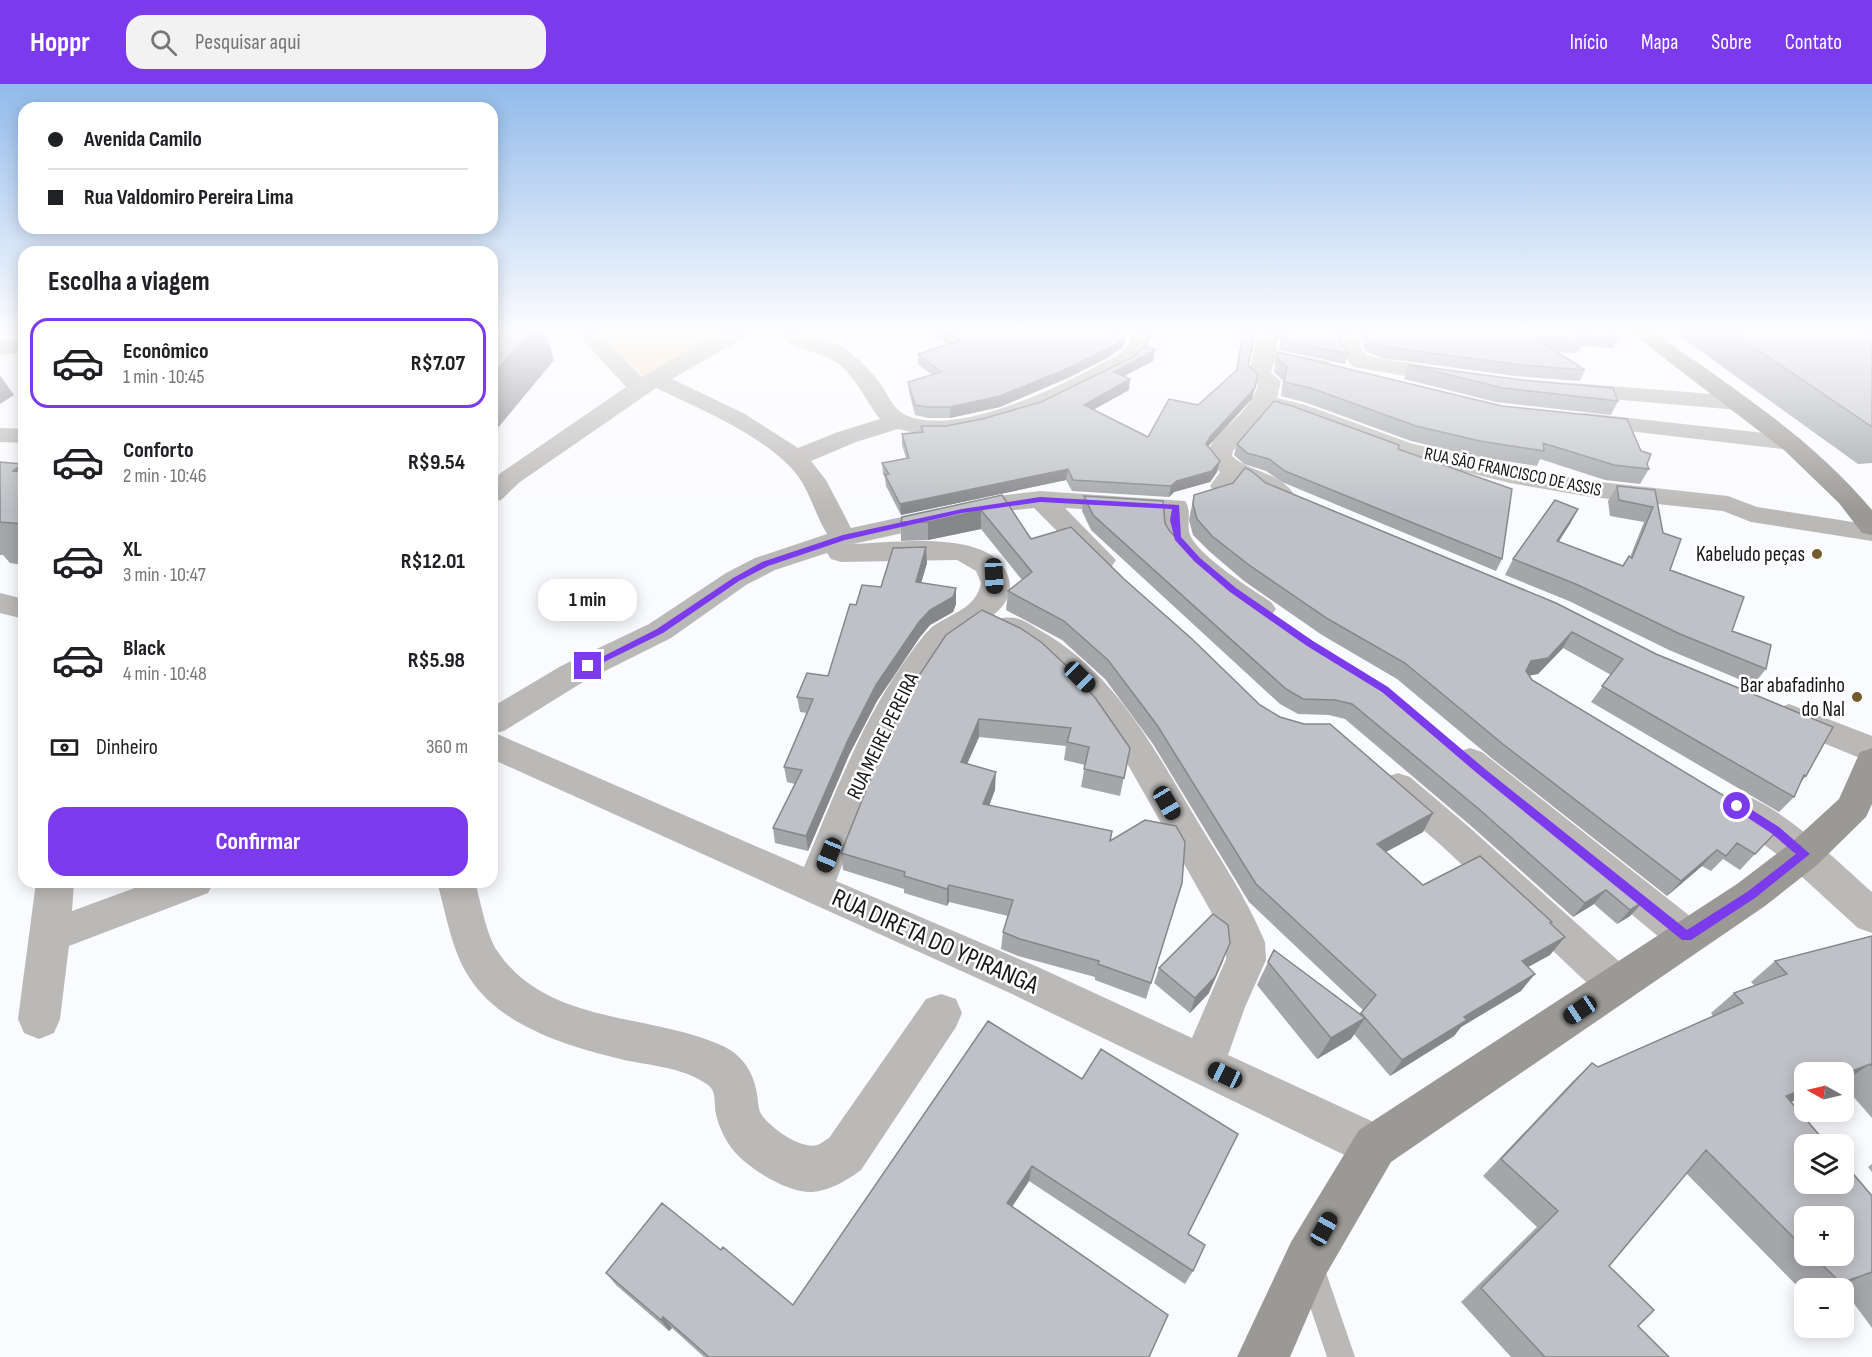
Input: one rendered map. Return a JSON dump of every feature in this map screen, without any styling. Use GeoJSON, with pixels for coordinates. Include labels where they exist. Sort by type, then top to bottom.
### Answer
{"type":"FeatureCollection","features":[{"type":"Feature","properties":{"kind":"main road"},"geometry":{"type":"LineString","coordinates":[[1722,391],[1791,443],[1825,473],[1872,527]]}},
{"type":"Feature","properties":{"kind":"main road"},"geometry":{"type":"LineString","coordinates":[[1825,473],[1872,488]]}},
{"type":"Feature","properties":{"kind":"main road"},"geometry":{"type":"LineString","coordinates":[[1263,1357],[1308,1259],[1375,1146],[1617,985],[1686,936],[1751,895],[1804,854],[1853,807],[1872,761]]}},
{"type":"Feature","properties":{"kind":"street"},"geometry":{"type":"LineString","coordinates":[[498,489],[635,391]]}},
{"type":"Feature","properties":{"kind":"street"},"geometry":{"type":"LineString","coordinates":[[666,391],[750,429],[796,458],[808,473],[831,520],[843,538]]}},
{"type":"Feature","properties":{"kind":"street"},"geometry":{"type":"LineString","coordinates":[[874,391],[888,415],[898,421],[910,426],[938,427],[968,424],[1011,413],[1066,391]]}},
{"type":"Feature","properties":{"kind":"street"},"geometry":{"type":"LineString","coordinates":[[1268,391],[1265,402],[1221,449],[1219,456],[1234,471],[1256,478],[1272,490],[1302,503]]}},
{"type":"Feature","properties":{"kind":"street"},"geometry":{"type":"LineString","coordinates":[[1590,391],[1738,403]]}},
{"type":"Feature","properties":{"kind":"street","name":"RUA SÃO FRANCISCO DE ASSIS"},"geometry":{"type":"LineString","coordinates":[[1265,402],[1298,410],[1401,448],[1510,475],[1591,489],[1728,504],[1751,514],[1872,533]]}},
{"type":"Feature","properties":{"kind":"street"},"geometry":{"type":"LineString","coordinates":[[1558,417],[1791,443]]}},
{"type":"Feature","properties":{"kind":"street"},"geometry":{"type":"LineString","coordinates":[[796,458],[847,437],[898,421]]}},
{"type":"Feature","properties":{"kind":"street"},"geometry":{"type":"LineString","coordinates":[[0,435],[18,436]]}},
{"type":"Feature","properties":{"kind":"street"},"geometry":{"type":"LineString","coordinates":[[1234,471],[1220,490],[1184,500],[1176,507],[1174,520],[1178,538],[1188,550],[1233,590],[1284,626]]}},
{"type":"Feature","properties":{"kind":"street"},"geometry":{"type":"LineString","coordinates":[[498,738],[572,674],[660,631],[736,579],[788,555],[843,538],[998,504],[1040,499],[1176,507]]}},
{"type":"Feature","properties":{"kind":"street"},"geometry":{"type":"LineString","coordinates":[[1040,499],[1124,582]]}},
{"type":"Feature","properties":{"kind":"street"},"geometry":{"type":"LineString","coordinates":[[788,555],[940,550],[972,555],[988,567],[994,576],[995,588],[982,613],[1050,649],[1092,689],[1139,754],[1235,918],[1245,942],[1246,960],[1224,1007],[1203,1065]]}},
{"type":"Feature","properties":{"kind":"street"},"geometry":{"type":"LineString","coordinates":[[0,603],[18,608]]}},
{"type":"Feature","properties":{"kind":"street","name":"RUA MEIRE PEREIRA"},"geometry":{"type":"LineString","coordinates":[[814,890],[869,758],[898,697],[937,640],[954,626],[982,613]]}},
{"type":"Feature","properties":{"kind":"street"},"geometry":{"type":"LineString","coordinates":[[1765,705],[1872,750]]}},
{"type":"Feature","properties":{"kind":"street"},"geometry":{"type":"LineString","coordinates":[[1446,742],[1686,936]]}},
{"type":"Feature","properties":{"kind":"street","name":"RUA DIRETA DO YPIRANGA"},"geometry":{"type":"LineString","coordinates":[[498,744],[814,890],[1024,980],[1375,1146]]}},
{"type":"Feature","properties":{"kind":"street"},"geometry":{"type":"LineString","coordinates":[[1375,767],[1456,837],[1617,985]]}},
{"type":"Feature","properties":{"kind":"street"},"geometry":{"type":"LineString","coordinates":[[1709,789],[1775,830],[1872,916]]}},
{"type":"Feature","properties":{"kind":"street"},"geometry":{"type":"LineString","coordinates":[[39,1019],[54,888]]}},
{"type":"Feature","properties":{"kind":"street"},"geometry":{"type":"LineString","coordinates":[[50,936],[179,888]]}},
{"type":"Feature","properties":{"kind":"street"},"geometry":{"type":"LineString","coordinates":[[458,888],[483,963],[509,992],[551,1018],[603,1036],[679,1052],[721,1068],[734,1083],[740,1121],[752,1138],[791,1165],[809,1169],[828,1166],[845,1154],[941,1013]]}},
{"type":"Feature","properties":{"kind":"lane"},"geometry":{"type":"LineString","coordinates":[[1308,1259],[1341,1357]]}},
{"type":"Feature","properties":{"kind":"building"},"geometry":{"type":"Polygon","coordinates":[[[911,391],[1011,391],[950,407],[915,405],[911,391]]]}},
{"type":"Feature","properties":{"kind":"building"},"geometry":{"type":"Polygon","coordinates":[[[1063,391],[1108,391],[1084,405],[1148,437],[1169,399],[1198,405],[1213,391],[1252,391],[1206,444],[1220,461],[1212,471],[1177,481],[1171,486],[1073,480],[1068,469],[900,504],[885,475],[889,474],[882,463],[909,458],[902,434],[923,432],[921,426],[946,426],[982,419],[1041,402],[1063,391]]]}},
{"type":"Feature","properties":{"kind":"building"},"geometry":{"type":"Polygon","coordinates":[[[1320,391],[1441,391],[1502,406],[1627,419],[1641,451],[1651,454],[1647,464],[1649,469],[1614,465],[1543,443],[1544,451],[1480,441],[1416,426],[1320,391]]]}},
{"type":"Feature","properties":{"kind":"building"},"geometry":{"type":"Polygon","coordinates":[[[1533,391],[1614,391],[1618,401],[1533,391]]]}},
{"type":"Feature","properties":{"kind":"building"},"geometry":{"type":"Polygon","coordinates":[[[1820,391],[1872,391],[1872,427],[1820,391]]]}},
{"type":"Feature","properties":{"kind":"building"},"geometry":{"type":"Polygon","coordinates":[[[1274,401],[1399,445],[1398,449],[1512,489],[1502,559],[1285,471],[1269,459],[1247,453],[1237,444],[1274,401]]]}},
{"type":"Feature","properties":{"kind":"building"},"geometry":{"type":"Polygon","coordinates":[[[0,462],[18,464],[18,467],[13,471],[18,471],[18,524],[0,522],[0,462]]]}},
{"type":"Feature","properties":{"kind":"building"},"geometry":{"type":"Polygon","coordinates":[[[1245,468],[1266,483],[1556,603],[1656,654],[1833,727],[1806,776],[1804,775],[1794,797],[1602,686],[1623,659],[1572,632],[1548,658],[1531,661],[1526,671],[1532,680],[1779,829],[1755,854],[1737,843],[1726,856],[1717,850],[1681,881],[1504,745],[1405,663],[1328,619],[1249,565],[1212,536],[1197,519],[1193,504],[1194,495],[1233,483],[1245,468]]]}},
{"type":"Feature","properties":{"kind":"building"},"geometry":{"type":"Polygon","coordinates":[[[1617,486],[1655,490],[1663,533],[1681,539],[1670,570],[1744,597],[1732,631],[1771,645],[1766,669],[1680,634],[1578,585],[1513,559],[1555,500],[1578,509],[1557,541],[1623,566],[1629,556],[1632,558],[1653,507],[1619,500],[1617,486]]]}},
{"type":"Feature","properties":{"kind":"building"},"geometry":{"type":"Polygon","coordinates":[[[1002,495],[1031,539],[1071,527],[1260,705],[1280,717],[1304,724],[1330,724],[1433,813],[1377,844],[1423,885],[1480,856],[1552,922],[1550,923],[1565,937],[1522,961],[1535,974],[1464,1017],[1467,1020],[1402,1060],[1361,1013],[1376,995],[1256,884],[1157,725],[1108,660],[1064,621],[1008,591],[1032,572],[981,510],[928,522],[901,522],[902,517],[1002,495]]]}},
{"type":"Feature","properties":{"kind":"building"},"geometry":{"type":"Polygon","coordinates":[[[1084,496],[1163,501],[1165,523],[1169,530],[1189,552],[1226,584],[1303,638],[1379,684],[1643,902],[1630,910],[1606,890],[1585,903],[1480,810],[1352,704],[1335,700],[1303,699],[1286,689],[1093,515],[1084,496]]]}},
{"type":"Feature","properties":{"kind":"building"},"geometry":{"type":"Polygon","coordinates":[[[926,547],[916,582],[956,588],[953,597],[930,610],[919,622],[876,685],[848,740],[806,836],[773,828],[802,770],[784,767],[813,699],[797,697],[807,673],[828,676],[850,604],[856,605],[862,585],[881,587],[893,548],[926,547]]]}},
{"type":"Feature","properties":{"kind":"building"},"geometry":{"type":"Polygon","coordinates":[[[982,610],[1020,628],[1041,642],[1070,669],[1096,699],[1130,748],[1124,778],[1084,769],[1089,747],[1067,742],[1071,728],[979,719],[961,762],[996,772],[983,804],[1112,831],[1110,841],[1145,820],[1176,826],[1185,842],[1182,883],[1151,983],[1098,964],[1099,961],[1003,932],[1013,900],[949,885],[947,889],[904,876],[905,872],[841,853],[884,745],[914,683],[946,635],[982,610]]]}},
{"type":"Feature","properties":{"kind":"building"},"geometry":{"type":"Polygon","coordinates":[[[1213,914],[1228,925],[1230,943],[1215,977],[1195,998],[1159,968],[1213,914]]]}},
{"type":"Feature","properties":{"kind":"building"},"geometry":{"type":"Polygon","coordinates":[[[1872,936],[1872,1066],[1870,1064],[1854,1070],[1854,1062],[1794,1062],[1794,1093],[1786,1096],[1794,1105],[1794,1122],[1808,1122],[1818,1134],[1794,1134],[1794,1194],[1854,1194],[1854,1175],[1872,1196],[1872,1272],[1854,1278],[1836,1278],[1823,1266],[1854,1266],[1854,1206],[1794,1206],[1794,1238],[1706,1150],[1609,1266],[1654,1310],[1638,1326],[1669,1357],[1545,1357],[1481,1288],[1558,1211],[1501,1159],[1592,1063],[1598,1067],[1743,1003],[1734,993],[1787,974],[1775,961],[1872,936]]]}},
{"type":"Feature","properties":{"kind":"building"},"geometry":{"type":"Polygon","coordinates":[[[1274,950],[1365,1018],[1331,1038],[1268,962],[1274,950]]]}},
{"type":"Feature","properties":{"kind":"building"},"geometry":{"type":"Polygon","coordinates":[[[988,1021],[1082,1079],[1101,1049],[1238,1134],[1188,1234],[1205,1245],[1193,1271],[1032,1166],[1007,1203],[1168,1315],[1149,1357],[709,1357],[663,1317],[661,1320],[606,1273],[662,1203],[721,1250],[723,1247],[793,1305],[988,1021]]]}},
{"type":"Feature","properties":{"kind":"place","name":"Kabeludo peças"},"geometry":{"type":"Point","coordinates":[1817,554]}},
{"type":"Feature","properties":{"kind":"place","name":"Bar abafadinho do Nal"},"geometry":{"type":"Point","coordinates":[1857,697]}},
{"type":"Feature","properties":{"kind":"route"},"geometry":{"type":"LineString","coordinates":[[588,666],[660,631],[736,579],[765,564],[843,538],[962,511],[1040,499],[1176,507],[1174,520],[1178,538],[1197,559],[1233,590],[1310,644],[1385,689],[1481,771],[1686,936],[1751,895],[1804,854],[1775,830],[1737,806]]}}]}
